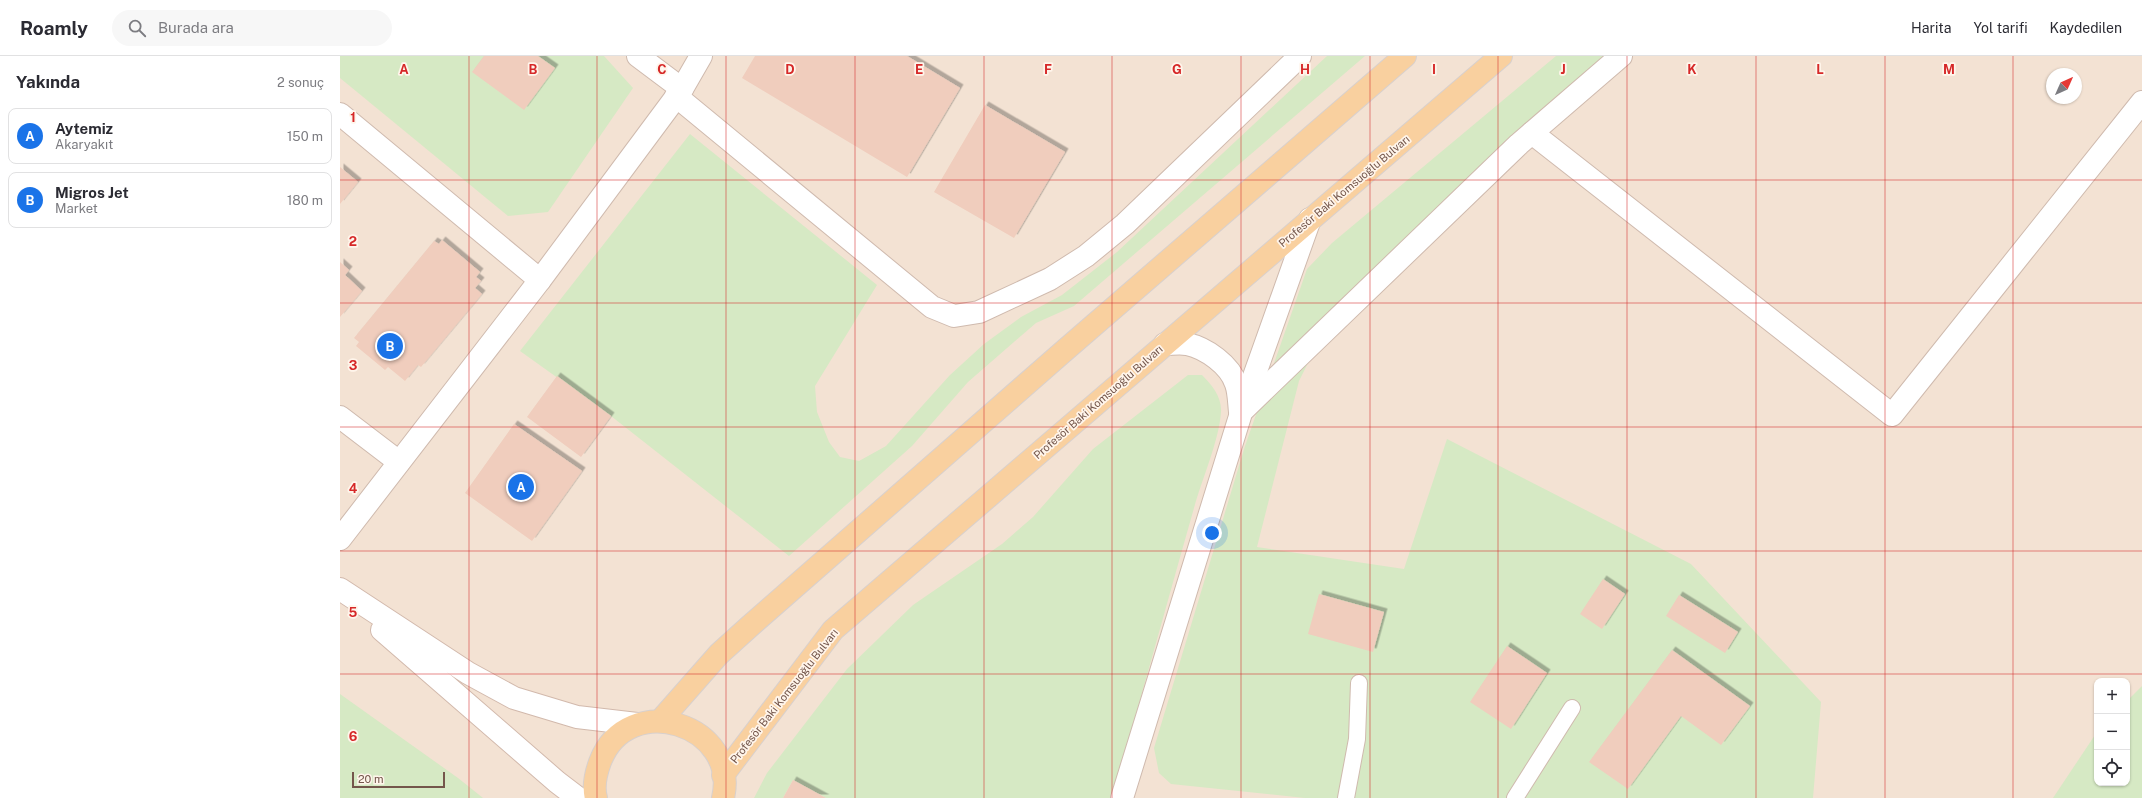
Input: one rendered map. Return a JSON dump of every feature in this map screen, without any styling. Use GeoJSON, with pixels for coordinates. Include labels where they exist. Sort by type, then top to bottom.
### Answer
{"type":"FeatureCollection","features":[{"type":"Feature","properties":{"kind":"main road"},"geometry":{"type":"LineString","coordinates":[[660,721],[719,654],[750,626],[1064,351],[1405,56]]}},
{"type":"Feature","properties":{"kind":"main road","name":"Profesör Baki Komsuoğlu Bulvarı"},"geometry":{"type":"LineString","coordinates":[[723,775],[833,630],[1501,56]]}},
{"type":"Feature","properties":{"kind":"main road"},"geometry":{"type":"LineString","coordinates":[[596,798],[596,773],[604,752],[618,735],[637,724],[660,721],[682,725],[701,737],[716,754],[723,775],[723,798]]}},
{"type":"Feature","properties":{"kind":"street"},"geometry":{"type":"LineString","coordinates":[[638,56],[932,307],[954,316],[979,312],[1016,296],[1050,279],[1086,256],[1125,224],[1300,56]]}},
{"type":"Feature","properties":{"kind":"street"},"geometry":{"type":"LineString","coordinates":[[340,539],[540,280],[679,92],[701,56]]}},
{"type":"Feature","properties":{"kind":"street"},"geometry":{"type":"LineString","coordinates":[[1241,413],[1532,133],[1621,56]]}},
{"type":"Feature","properties":{"kind":"street"},"geometry":{"type":"LineString","coordinates":[[1532,133],[1892,415],[2142,102]]}},
{"type":"Feature","properties":{"kind":"street"},"geometry":{"type":"LineString","coordinates":[[340,114],[540,280]]}},
{"type":"Feature","properties":{"kind":"street"},"geometry":{"type":"LineString","coordinates":[[1122,798],[1241,413],[1310,220]]}},
{"type":"Feature","properties":{"kind":"street"},"geometry":{"type":"LineString","coordinates":[[1165,344],[1184,344],[1195,346],[1220,362],[1236,384],[1241,413]]}},
{"type":"Feature","properties":{"kind":"street"},"geometry":{"type":"LineString","coordinates":[[340,418],[399,462]]}},
{"type":"Feature","properties":{"kind":"street"},"geometry":{"type":"LineString","coordinates":[[340,589],[468,673],[514,698],[577,718],[637,724]]}},
{"type":"Feature","properties":{"kind":"street"},"geometry":{"type":"LineString","coordinates":[[340,594],[557,782],[578,798]]}},
{"type":"Feature","properties":{"kind":"lane"},"geometry":{"type":"LineString","coordinates":[[1346,798],[1357,738],[1359,683]]}},
{"type":"Feature","properties":{"kind":"lane"},"geometry":{"type":"LineString","coordinates":[[1514,798],[1572,708]]}},
{"type":"Feature","properties":{"kind":"shaded area"},"geometry":{"type":"Polygon","coordinates":[[[340,56],[2142,56],[2142,798],[340,798],[340,56]]]}},
{"type":"Feature","properties":{"kind":"green space"},"geometry":{"type":"Polygon","coordinates":[[[340,56],[604,56],[633,88],[548,212],[508,216],[340,78],[340,56]]]}},
{"type":"Feature","properties":{"kind":"green space"},"geometry":{"type":"Polygon","coordinates":[[[1327,56],[1365,56],[1074,306],[1036,323],[968,382],[912,446],[789,556],[611,416],[520,351],[690,134],[877,285],[815,386],[817,412],[829,442],[840,457],[859,461],[886,446],[950,375],[984,344],[1021,317],[1062,295],[1117,252],[1327,56]]]}},
{"type":"Feature","properties":{"kind":"green space"},"geometry":{"type":"Polygon","coordinates":[[[1556,56],[1620,56],[1336,307],[1299,381],[1257,547],[1404,569],[1447,439],[1691,564],[1821,702],[1813,798],[1305,798],[1171,784],[1159,773],[1154,748],[1245,446],[1307,269],[1332,243],[1556,56]]]}},
{"type":"Feature","properties":{"kind":"green space"},"geometry":{"type":"Polygon","coordinates":[[[1188,375],[1202,375],[1216,392],[1221,407],[1220,423],[1214,447],[1194,508],[1123,760],[1110,798],[826,798],[793,780],[783,798],[754,798],[767,773],[847,669],[913,605],[1002,544],[1033,517],[1093,449],[1188,375]]]}},
{"type":"Feature","properties":{"kind":"green space"},"geometry":{"type":"Polygon","coordinates":[[[2142,686],[2142,798],[2053,798],[2094,736],[2094,786],[2130,786],[2130,698],[2142,686]]]}},
{"type":"Feature","properties":{"kind":"green space"},"geometry":{"type":"Polygon","coordinates":[[[340,694],[458,778],[483,798],[340,798],[340,694]]]}},
{"type":"Feature","properties":{"kind":"building"},"geometry":{"type":"Polygon","coordinates":[[[484,56],[538,56],[555,68],[524,110],[472,72],[484,56]]]}},
{"type":"Feature","properties":{"kind":"building"},"geometry":{"type":"Polygon","coordinates":[[[755,56],[907,56],[960,88],[907,177],[742,78],[755,56]]]}},
{"type":"Feature","properties":{"kind":"building"},"geometry":{"type":"Polygon","coordinates":[[[985,105],[1065,152],[1014,238],[934,192],[985,105]]]}},
{"type":"Feature","properties":{"kind":"building"},"geometry":{"type":"Polygon","coordinates":[[[340,167],[358,182],[340,204],[340,167]]]}},
{"type":"Feature","properties":{"kind":"building"},"geometry":{"type":"Polygon","coordinates":[[[442,240],[480,272],[476,277],[481,281],[475,288],[482,294],[421,367],[418,365],[405,381],[388,367],[385,370],[356,346],[359,342],[354,338],[434,241],[439,244],[442,240]]]}},
{"type":"Feature","properties":{"kind":"building"},"geometry":{"type":"Polygon","coordinates":[[[340,262],[349,270],[345,275],[362,291],[340,317],[340,262]]]}},
{"type":"Feature","properties":{"kind":"building"},"geometry":{"type":"Polygon","coordinates":[[[557,376],[611,416],[581,457],[527,417],[557,376]]]}},
{"type":"Feature","properties":{"kind":"building"},"geometry":{"type":"Polygon","coordinates":[[[514,424],[582,471],[532,541],[465,493],[514,424]]]}},
{"type":"Feature","properties":{"kind":"building"},"geometry":{"type":"Polygon","coordinates":[[[1603,579],[1625,594],[1602,629],[1580,614],[1603,579]]]}},
{"type":"Feature","properties":{"kind":"building"},"geometry":{"type":"Polygon","coordinates":[[[1319,594],[1384,612],[1373,652],[1308,634],[1319,594]]]}},
{"type":"Feature","properties":{"kind":"building"},"geometry":{"type":"Polygon","coordinates":[[[1679,595],[1738,632],[1725,653],[1666,616],[1679,595]]]}},
{"type":"Feature","properties":{"kind":"building"},"geometry":{"type":"Polygon","coordinates":[[[1507,646],[1547,673],[1511,729],[1470,702],[1507,646]]]}},
{"type":"Feature","properties":{"kind":"building"},"geometry":{"type":"Polygon","coordinates":[[[1672,650],[1750,706],[1721,745],[1681,716],[1628,789],[1589,762],[1672,650]]]}},
{"type":"Feature","properties":{"kind":"building"},"geometry":{"type":"Polygon","coordinates":[[[793,780],[826,798],[783,798],[793,780]]]}},
{"type":"Feature","properties":{"kind":"place","name":"Migros Jet"},"geometry":{"type":"Point","coordinates":[390,346]}},
{"type":"Feature","properties":{"kind":"place","name":"Aytemiz"},"geometry":{"type":"Point","coordinates":[521,487]}}]}
